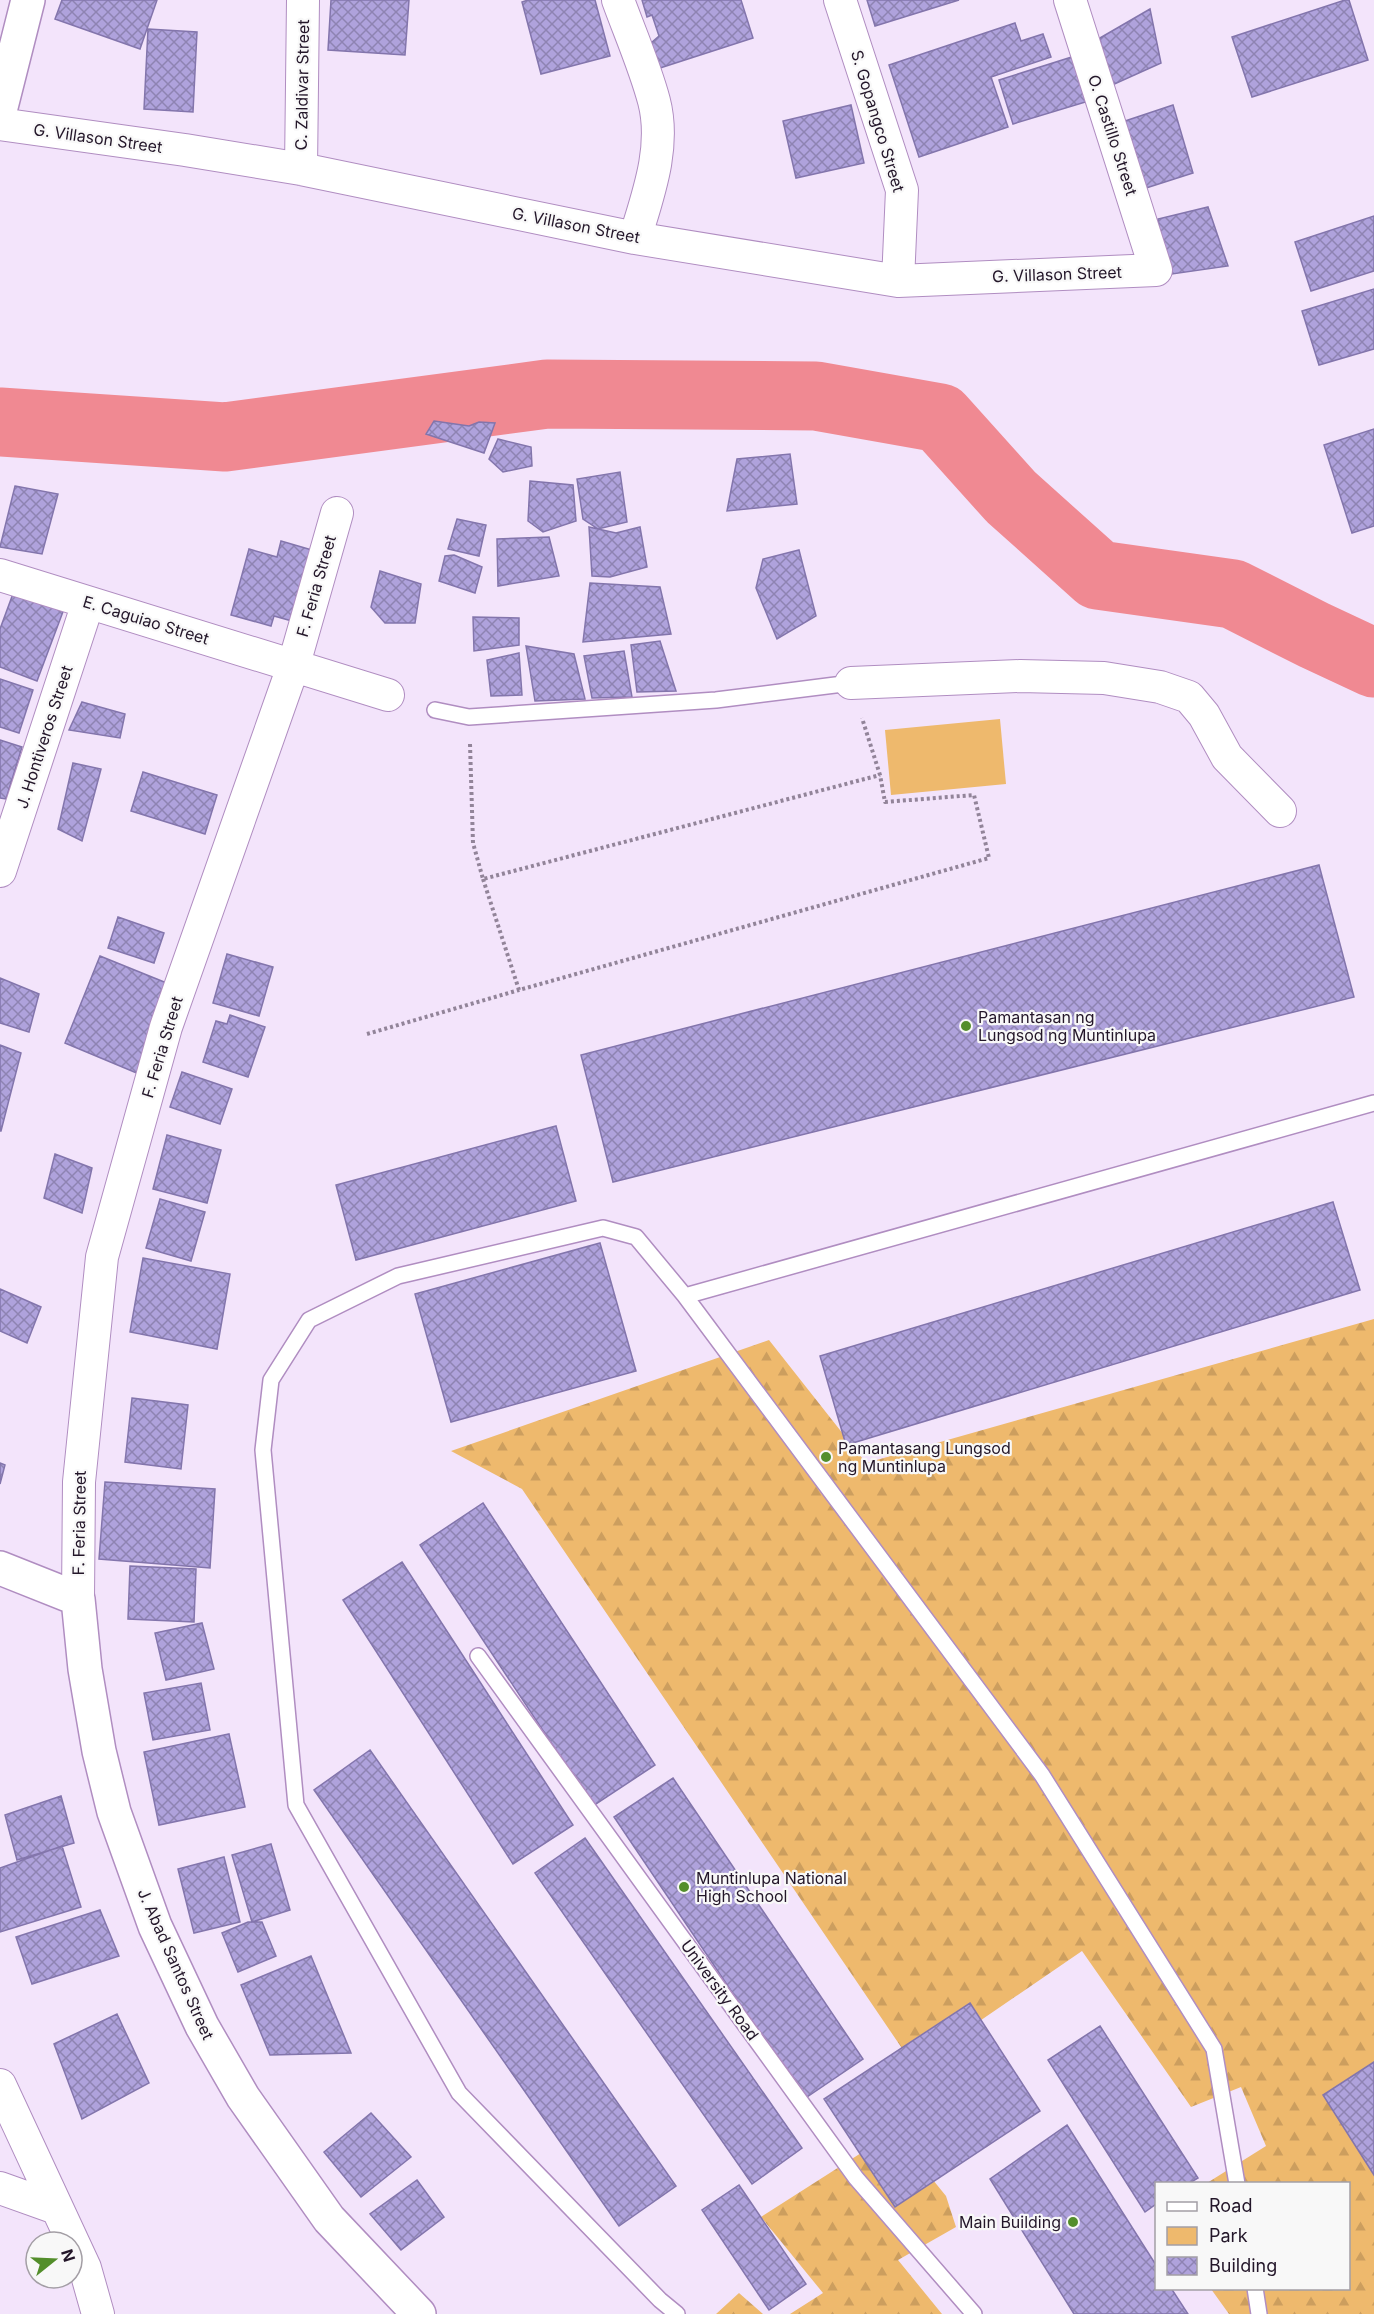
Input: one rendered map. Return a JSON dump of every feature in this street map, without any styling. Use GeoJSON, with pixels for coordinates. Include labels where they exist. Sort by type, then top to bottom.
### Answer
{"type":"FeatureCollection","features":[{"type":"Feature","properties":{"kind":"street"},"geometry":{"type":"LineString","coordinates":[[0,111],[28,0]]}},
{"type":"Feature","properties":{"kind":"street","name":"C. Zaldivar Street"},"geometry":{"type":"LineString","coordinates":[[301,169],[303,0]]}},
{"type":"Feature","properties":{"kind":"street"},"geometry":{"type":"LineString","coordinates":[[618,0],[655,102],[657,139],[654,176],[635,238]]}},
{"type":"Feature","properties":{"kind":"street","name":"S. Gopangco Street"},"geometry":{"type":"LineString","coordinates":[[840,0],[902,190],[898,281]]}},
{"type":"Feature","properties":{"kind":"street","name":"O. Castillo Street"},"geometry":{"type":"LineString","coordinates":[[1070,0],[1156,270]]}},
{"type":"Feature","properties":{"kind":"street","name":"G. Villason Street"},"geometry":{"type":"LineString","coordinates":[[0,124],[301,169],[635,238],[898,281],[1156,270]]}},
{"type":"Feature","properties":{"kind":"street","name":"F. Feria Street"},"geometry":{"type":"LineString","coordinates":[[78,1599],[79,1482],[102,1257],[166,1027],[294,664],[337,513]]}},
{"type":"Feature","properties":{"kind":"street","name":"E. Caguiao Street"},"geometry":{"type":"LineString","coordinates":[[0,575],[294,664],[388,695]]}},
{"type":"Feature","properties":{"kind":"street","name":"J. Hontiveros Street"},"geometry":{"type":"LineString","coordinates":[[0,871],[88,603]]}},
{"type":"Feature","properties":{"kind":"street"},"geometry":{"type":"LineString","coordinates":[[851,683],[1020,676],[1104,678],[1160,687],[1189,697],[1204,716],[1227,757],[1280,812]]}},
{"type":"Feature","properties":{"kind":"street"},"geometry":{"type":"LineString","coordinates":[[0,1568],[78,1599]]}},
{"type":"Feature","properties":{"kind":"street","name":"J. Abad Santos Street"},"geometry":{"type":"LineString","coordinates":[[78,1599],[93,1716],[114,1812],[155,1926],[202,2026],[243,2097],[329,2219],[419,2314]]}},
{"type":"Feature","properties":{"kind":"street"},"geometry":{"type":"LineString","coordinates":[[0,2085],[85,2268],[98,2314]]}},
{"type":"Feature","properties":{"kind":"street"},"geometry":{"type":"LineString","coordinates":[[0,2188],[56,2208]]}},
{"type":"Feature","properties":{"kind":"lane"},"geometry":{"type":"LineString","coordinates":[[435,710],[469,717],[716,700],[851,683]]}},
{"type":"Feature","properties":{"kind":"lane"},"geometry":{"type":"LineString","coordinates":[[685,1296],[1374,1103]]}},
{"type":"Feature","properties":{"kind":"lane"},"geometry":{"type":"LineString","coordinates":[[677,2314],[660,2300],[459,2093],[296,1805],[263,1450],[271,1380],[309,1320],[398,1276],[603,1228],[636,1237],[685,1296],[1042,1774],[1214,2049],[1237,2182]]}},
{"type":"Feature","properties":{"kind":"lane","name":"University Road"},"geometry":{"type":"LineString","coordinates":[[478,1656],[856,2178],[974,2314]]}},
{"type":"Feature","properties":{"kind":"lane"},"geometry":{"type":"LineString","coordinates":[[1255,2290],[1259,2314]]}},
{"type":"Feature","properties":{"kind":"path"},"geometry":{"type":"LineString","coordinates":[[367,1034],[989,858],[974,795],[885,802],[880,775],[851,683]]}},
{"type":"Feature","properties":{"kind":"path"},"geometry":{"type":"LineString","coordinates":[[469,717],[473,843],[519,990]]}},
{"type":"Feature","properties":{"kind":"path"},"geometry":{"type":"LineString","coordinates":[[483,879],[880,775]]}},
{"type":"Feature","properties":{"kind":"green space"},"geometry":{"type":"Polygon","coordinates":[[[1000,719],[1006,784],[891,795],[885,730],[1000,719]]]}},
{"type":"Feature","properties":{"kind":"green space"},"geometry":{"type":"Polygon","coordinates":[[[1374,1319],[1374,2314],[1229,2314],[1212,2290],[1350,2290],[1350,2182],[1209,2182],[1266,2146],[1241,2087],[1191,2107],[1082,1951],[914,2066],[522,1489],[451,1451],[769,1340],[866,1463],[1374,1319]]]}},
{"type":"Feature","properties":{"kind":"green space"},"geometry":{"type":"Polygon","coordinates":[[[894,2132],[946,2196],[956,2227],[898,2260],[942,2314],[790,2314],[823,2293],[761,2217],[894,2132]]]}},
{"type":"Feature","properties":{"kind":"green space"},"geometry":{"type":"Polygon","coordinates":[[[739,2293],[763,2314],[716,2314],[739,2293]]]}},
{"type":"Feature","properties":{"kind":"building"},"geometry":{"type":"Polygon","coordinates":[[[62,0],[157,0],[140,49],[55,19],[62,0]]]}},
{"type":"Feature","properties":{"kind":"building"},"geometry":{"type":"Polygon","coordinates":[[[331,0],[409,0],[405,55],[328,50],[331,0]]]}},
{"type":"Feature","properties":{"kind":"building"},"geometry":{"type":"Polygon","coordinates":[[[528,0],[595,0],[610,56],[541,74],[522,2],[528,0]]]}},
{"type":"Feature","properties":{"kind":"building"},"geometry":{"type":"Polygon","coordinates":[[[642,0],[741,0],[753,38],[660,68],[651,43],[659,36],[652,15],[647,17],[642,0]]]}},
{"type":"Feature","properties":{"kind":"building"},"geometry":{"type":"Polygon","coordinates":[[[867,0],[959,0],[875,26],[867,0]]]}},
{"type":"Feature","properties":{"kind":"building"},"geometry":{"type":"Polygon","coordinates":[[[1349,0],[1368,60],[1252,97],[1232,37],[1349,0]]]}},
{"type":"Feature","properties":{"kind":"building"},"geometry":{"type":"Polygon","coordinates":[[[1150,9],[1161,63],[1108,87],[1100,38],[1150,9]]]}},
{"type":"Feature","properties":{"kind":"building"},"geometry":{"type":"Polygon","coordinates":[[[1015,23],[1021,41],[1043,34],[1051,57],[991,77],[1008,127],[919,157],[889,65],[1015,23]]]}},
{"type":"Feature","properties":{"kind":"building"},"geometry":{"type":"Polygon","coordinates":[[[148,29],[197,32],[193,112],[144,109],[148,29]]]}},
{"type":"Feature","properties":{"kind":"building"},"geometry":{"type":"Polygon","coordinates":[[[1078,55],[1092,100],[1013,124],[999,80],[1078,55]]]}},
{"type":"Feature","properties":{"kind":"building"},"geometry":{"type":"Polygon","coordinates":[[[851,105],[864,163],[796,178],[783,121],[851,105]]]}},
{"type":"Feature","properties":{"kind":"building"},"geometry":{"type":"Polygon","coordinates":[[[1173,105],[1193,173],[1146,188],[1122,122],[1173,105]]]}},
{"type":"Feature","properties":{"kind":"building"},"geometry":{"type":"Polygon","coordinates":[[[1208,207],[1228,266],[1165,275],[1158,219],[1208,207]]]}},
{"type":"Feature","properties":{"kind":"building"},"geometry":{"type":"Polygon","coordinates":[[[1374,216],[1374,271],[1311,291],[1295,242],[1374,216]]]}},
{"type":"Feature","properties":{"kind":"building"},"geometry":{"type":"Polygon","coordinates":[[[1374,289],[1374,349],[1319,365],[1302,311],[1374,289]]]}},
{"type":"Feature","properties":{"kind":"building"},"geometry":{"type":"Polygon","coordinates":[[[434,421],[469,426],[479,422],[495,423],[484,453],[426,434],[434,421]]]}},
{"type":"Feature","properties":{"kind":"building"},"geometry":{"type":"Polygon","coordinates":[[[1374,429],[1374,526],[1352,533],[1324,445],[1374,429]]]}},
{"type":"Feature","properties":{"kind":"building"},"geometry":{"type":"Polygon","coordinates":[[[498,439],[531,447],[532,466],[503,472],[489,459],[498,439]]]}},
{"type":"Feature","properties":{"kind":"building"},"geometry":{"type":"Polygon","coordinates":[[[790,454],[797,504],[727,511],[737,459],[790,454]]]}},
{"type":"Feature","properties":{"kind":"building"},"geometry":{"type":"Polygon","coordinates":[[[620,472],[627,522],[598,529],[583,519],[577,479],[620,472]]]}},
{"type":"Feature","properties":{"kind":"building"},"geometry":{"type":"Polygon","coordinates":[[[530,481],[573,485],[576,521],[543,532],[528,521],[530,481]]]}},
{"type":"Feature","properties":{"kind":"building"},"geometry":{"type":"Polygon","coordinates":[[[15,486],[58,494],[42,554],[0,547],[15,486]]]}},
{"type":"Feature","properties":{"kind":"building"},"geometry":{"type":"Polygon","coordinates":[[[457,519],[486,525],[479,556],[448,549],[457,519]]]}},
{"type":"Feature","properties":{"kind":"building"},"geometry":{"type":"Polygon","coordinates":[[[589,527],[616,533],[640,527],[647,567],[610,577],[592,576],[589,527]]]}},
{"type":"Feature","properties":{"kind":"building"},"geometry":{"type":"Polygon","coordinates":[[[549,537],[559,576],[498,586],[497,539],[549,537]]]}},
{"type":"Feature","properties":{"kind":"building"},"geometry":{"type":"Polygon","coordinates":[[[281,541],[312,550],[292,621],[274,616],[271,626],[231,615],[249,549],[277,557],[281,541]]]}},
{"type":"Feature","properties":{"kind":"building"},"geometry":{"type":"Polygon","coordinates":[[[799,550],[816,616],[777,639],[756,588],[763,559],[799,550]]]}},
{"type":"Feature","properties":{"kind":"building"},"geometry":{"type":"Polygon","coordinates":[[[454,555],[482,567],[475,593],[439,581],[445,556],[454,555]]]}},
{"type":"Feature","properties":{"kind":"building"},"geometry":{"type":"Polygon","coordinates":[[[380,571],[421,584],[415,623],[385,623],[371,607],[380,571]]]}},
{"type":"Feature","properties":{"kind":"building"},"geometry":{"type":"Polygon","coordinates":[[[590,583],[660,587],[671,634],[583,642],[590,583]]]}},
{"type":"Feature","properties":{"kind":"building"},"geometry":{"type":"Polygon","coordinates":[[[14,591],[64,609],[37,681],[0,667],[0,629],[14,591]]]}},
{"type":"Feature","properties":{"kind":"building"},"geometry":{"type":"Polygon","coordinates":[[[473,617],[519,618],[519,645],[474,651],[473,617]]]}},
{"type":"Feature","properties":{"kind":"building"},"geometry":{"type":"Polygon","coordinates":[[[660,641],[676,691],[637,692],[631,645],[660,641]]]}},
{"type":"Feature","properties":{"kind":"building"},"geometry":{"type":"Polygon","coordinates":[[[526,646],[574,654],[585,699],[535,701],[526,646]]]}},
{"type":"Feature","properties":{"kind":"building"},"geometry":{"type":"Polygon","coordinates":[[[624,651],[632,697],[592,698],[584,656],[624,651]]]}},
{"type":"Feature","properties":{"kind":"building"},"geometry":{"type":"Polygon","coordinates":[[[519,653],[522,695],[491,696],[487,660],[519,653]]]}},
{"type":"Feature","properties":{"kind":"building"},"geometry":{"type":"Polygon","coordinates":[[[0,679],[33,690],[19,733],[0,727],[0,679]]]}},
{"type":"Feature","properties":{"kind":"building"},"geometry":{"type":"Polygon","coordinates":[[[82,702],[125,714],[120,738],[69,730],[82,702]]]}},
{"type":"Feature","properties":{"kind":"building"},"geometry":{"type":"Polygon","coordinates":[[[0,740],[22,747],[6,799],[0,798],[0,740]]]}},
{"type":"Feature","properties":{"kind":"building"},"geometry":{"type":"Polygon","coordinates":[[[73,763],[101,769],[82,841],[58,829],[73,763]]]}},
{"type":"Feature","properties":{"kind":"building"},"geometry":{"type":"Polygon","coordinates":[[[143,772],[217,795],[205,834],[131,811],[143,772]]]}},
{"type":"Feature","properties":{"kind":"building","name":"Pamantasan ng Lungsod ng Muntinlupa"},"geometry":{"type":"Polygon","coordinates":[[[1319,865],[1354,997],[613,1182],[581,1055],[1319,865]]]}},
{"type":"Feature","properties":{"kind":"building"},"geometry":{"type":"Polygon","coordinates":[[[118,917],[164,933],[154,963],[108,948],[118,917]]]}},
{"type":"Feature","properties":{"kind":"building"},"geometry":{"type":"Polygon","coordinates":[[[227,954],[273,967],[259,1016],[213,1003],[227,954]]]}},
{"type":"Feature","properties":{"kind":"building"},"geometry":{"type":"Polygon","coordinates":[[[100,956],[174,986],[139,1074],[65,1043],[100,956]]]}},
{"type":"Feature","properties":{"kind":"building"},"geometry":{"type":"Polygon","coordinates":[[[0,978],[39,994],[29,1032],[0,1023],[0,978]]]}},
{"type":"Feature","properties":{"kind":"building"},"geometry":{"type":"Polygon","coordinates":[[[230,1015],[265,1027],[248,1077],[203,1062],[216,1021],[227,1024],[230,1015]]]}},
{"type":"Feature","properties":{"kind":"building"},"geometry":{"type":"Polygon","coordinates":[[[0,1045],[21,1053],[1,1131],[0,1131],[0,1045]]]}},
{"type":"Feature","properties":{"kind":"building"},"geometry":{"type":"Polygon","coordinates":[[[182,1072],[232,1089],[220,1124],[170,1107],[182,1072]]]}},
{"type":"Feature","properties":{"kind":"building"},"geometry":{"type":"Polygon","coordinates":[[[556,1126],[576,1201],[356,1260],[336,1185],[556,1126]]]}},
{"type":"Feature","properties":{"kind":"building"},"geometry":{"type":"Polygon","coordinates":[[[167,1135],[221,1150],[207,1203],[153,1189],[167,1135]]]}},
{"type":"Feature","properties":{"kind":"building"},"geometry":{"type":"Polygon","coordinates":[[[55,1154],[92,1168],[82,1213],[44,1198],[55,1154]]]}},
{"type":"Feature","properties":{"kind":"building"},"geometry":{"type":"Polygon","coordinates":[[[160,1199],[205,1212],[191,1261],[146,1248],[160,1199]]]}},
{"type":"Feature","properties":{"kind":"building"},"geometry":{"type":"Polygon","coordinates":[[[1333,1202],[1360,1290],[846,1445],[820,1356],[1333,1202]]]}},
{"type":"Feature","properties":{"kind":"building"},"geometry":{"type":"Polygon","coordinates":[[[600,1243],[636,1371],[451,1422],[415,1294],[600,1243]]]}},
{"type":"Feature","properties":{"kind":"building"},"geometry":{"type":"Polygon","coordinates":[[[143,1258],[230,1274],[217,1349],[130,1332],[143,1258]]]}},
{"type":"Feature","properties":{"kind":"building"},"geometry":{"type":"Polygon","coordinates":[[[0,1289],[41,1307],[27,1343],[0,1331],[0,1289]]]}},
{"type":"Feature","properties":{"kind":"building"},"geometry":{"type":"Polygon","coordinates":[[[132,1398],[188,1405],[181,1469],[125,1462],[132,1398]]]}},
{"type":"Feature","properties":{"kind":"building"},"geometry":{"type":"Polygon","coordinates":[[[0,1463],[5,1465],[0,1484],[0,1463]]]}},
{"type":"Feature","properties":{"kind":"building"},"geometry":{"type":"Polygon","coordinates":[[[105,1482],[215,1489],[210,1568],[99,1559],[105,1482]]]}},
{"type":"Feature","properties":{"kind":"building"},"geometry":{"type":"Polygon","coordinates":[[[483,1503],[655,1765],[593,1806],[420,1545],[483,1503]]]}},
{"type":"Feature","properties":{"kind":"building"},"geometry":{"type":"Polygon","coordinates":[[[402,1562],[573,1825],[513,1864],[343,1600],[402,1562]]]}},
{"type":"Feature","properties":{"kind":"building"},"geometry":{"type":"Polygon","coordinates":[[[130,1566],[196,1569],[194,1622],[128,1619],[130,1566]]]}},
{"type":"Feature","properties":{"kind":"building"},"geometry":{"type":"Polygon","coordinates":[[[202,1623],[214,1669],[166,1680],[155,1633],[202,1623]]]}},
{"type":"Feature","properties":{"kind":"building"},"geometry":{"type":"Polygon","coordinates":[[[201,1683],[210,1730],[153,1740],[144,1693],[201,1683]]]}},
{"type":"Feature","properties":{"kind":"building"},"geometry":{"type":"Polygon","coordinates":[[[229,1734],[245,1807],[159,1825],[144,1752],[229,1734]]]}},
{"type":"Feature","properties":{"kind":"building"},"geometry":{"type":"Polygon","coordinates":[[[370,1750],[676,2186],[619,2226],[314,1790],[370,1750]]]}},
{"type":"Feature","properties":{"kind":"building"},"geometry":{"type":"Polygon","coordinates":[[[673,1778],[863,2059],[804,2099],[614,1817],[673,1778]]]}},
{"type":"Feature","properties":{"kind":"building"},"geometry":{"type":"Polygon","coordinates":[[[61,1796],[74,1843],[17,1860],[5,1815],[61,1796]]]}},
{"type":"Feature","properties":{"kind":"building"},"geometry":{"type":"Polygon","coordinates":[[[585,1838],[802,2148],[752,2184],[535,1873],[585,1838]]]}},
{"type":"Feature","properties":{"kind":"building"},"geometry":{"type":"Polygon","coordinates":[[[271,1844],[290,1910],[252,1922],[232,1855],[271,1844]]]}},
{"type":"Feature","properties":{"kind":"building"},"geometry":{"type":"Polygon","coordinates":[[[62,1846],[81,1907],[0,1932],[0,1868],[62,1846]]]}},
{"type":"Feature","properties":{"kind":"building"},"geometry":{"type":"Polygon","coordinates":[[[224,1857],[240,1922],[194,1933],[178,1869],[224,1857]]]}},
{"type":"Feature","properties":{"kind":"building"},"geometry":{"type":"Polygon","coordinates":[[[100,1910],[119,1956],[32,1984],[16,1937],[100,1910]]]}},
{"type":"Feature","properties":{"kind":"building"},"geometry":{"type":"Polygon","coordinates":[[[248,1922],[262,1922],[276,1956],[238,1972],[222,1933],[248,1922]]]}},
{"type":"Feature","properties":{"kind":"building"},"geometry":{"type":"Polygon","coordinates":[[[311,1956],[351,2053],[270,2055],[241,1985],[311,1956]]]}},
{"type":"Feature","properties":{"kind":"building"},"geometry":{"type":"Polygon","coordinates":[[[970,2003],[1040,2111],[895,2207],[824,2099],[970,2003]]]}},
{"type":"Feature","properties":{"kind":"building"},"geometry":{"type":"Polygon","coordinates":[[[117,2014],[149,2083],[82,2119],[54,2044],[117,2014]]]}},
{"type":"Feature","properties":{"kind":"building"},"geometry":{"type":"Polygon","coordinates":[[[1100,2026],[1198,2178],[1191,2182],[1155,2182],[1155,2205],[1145,2212],[1048,2060],[1100,2026]]]}},
{"type":"Feature","properties":{"kind":"building"},"geometry":{"type":"Polygon","coordinates":[[[1374,2062],[1374,2175],[1323,2095],[1374,2062]]]}},
{"type":"Feature","properties":{"kind":"building"},"geometry":{"type":"Polygon","coordinates":[[[371,2113],[411,2157],[361,2197],[324,2152],[371,2113]]]}},
{"type":"Feature","properties":{"kind":"building","name":"Main Building"},"geometry":{"type":"Polygon","coordinates":[[[1067,2125],[1155,2263],[1155,2290],[1172,2290],[1188,2314],[1074,2314],[990,2179],[1067,2125]]]}},
{"type":"Feature","properties":{"kind":"building"},"geometry":{"type":"Polygon","coordinates":[[[417,2180],[444,2217],[401,2250],[370,2214],[417,2180]]]}},
{"type":"Feature","properties":{"kind":"building"},"geometry":{"type":"Polygon","coordinates":[[[739,2185],[806,2284],[769,2310],[702,2210],[739,2185]]]}},
{"type":"Feature","properties":{"kind":"waterway"},"geometry":{"type":"LineString","coordinates":[[0,422],[225,437],[547,394],[816,396],[940,418],[1011,497],[1098,575],[1233,594],[1374,663]]}},
{"type":"Feature","properties":{"kind":"place","name":"Pamantasan ng Lungsod ng Muntinlupa"},"geometry":{"type":"Point","coordinates":[966,1026]}},
{"type":"Feature","properties":{"kind":"place","name":"Pamantasang Lungsod ng Muntinlupa"},"geometry":{"type":"Point","coordinates":[826,1457]}},
{"type":"Feature","properties":{"kind":"place","name":"Muntinlupa National High School"},"geometry":{"type":"Point","coordinates":[684,1887]}},
{"type":"Feature","properties":{"kind":"place","name":"Main Building"},"geometry":{"type":"Point","coordinates":[1073,2222]}}]}
